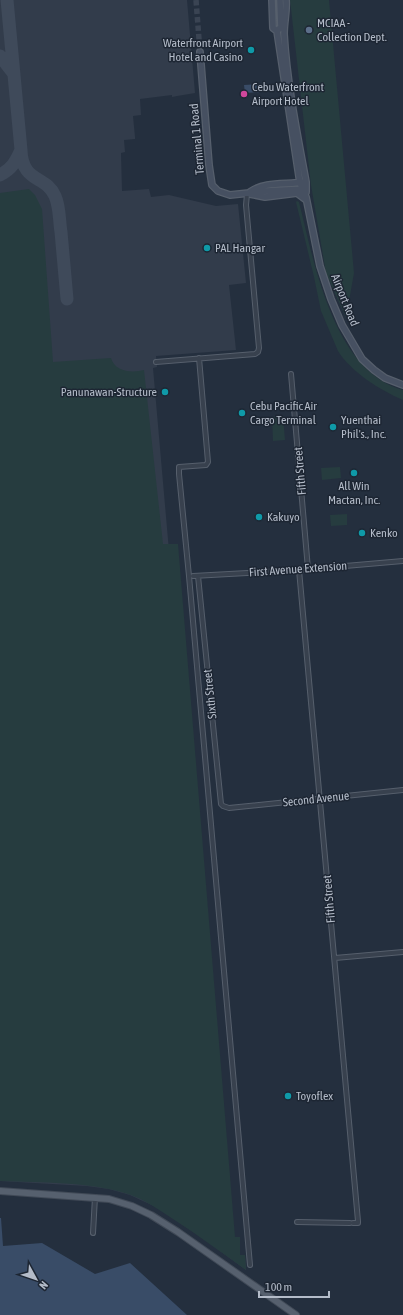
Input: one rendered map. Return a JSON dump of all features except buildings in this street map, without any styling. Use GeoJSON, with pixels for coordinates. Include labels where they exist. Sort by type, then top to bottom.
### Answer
{"type":"FeatureCollection","features":[{"type":"Feature","properties":{"kind":"main road"},"geometry":{"type":"LineString","coordinates":[[0,1191],[109,1198],[132,1206],[151,1214],[296,1315]]}},
{"type":"Feature","properties":{"kind":"street","name":"Airport Road"},"geometry":{"type":"LineString","coordinates":[[272,0],[273,28],[277,31],[303,182]]}},
{"type":"Feature","properties":{"kind":"street","name":"Airport Road"},"geometry":{"type":"LineString","coordinates":[[286,0],[287,11],[284,32],[292,108],[304,189],[320,266],[331,299],[342,325],[362,359],[385,378],[403,385]]}},
{"type":"Feature","properties":{"kind":"street","name":"Airport Road"},"geometry":{"type":"LineString","coordinates":[[277,31],[281,27],[280,1]]}},
{"type":"Feature","properties":{"kind":"street","name":"Terminal 1 Road"},"geometry":{"type":"LineString","coordinates":[[200,52],[212,185],[218,191],[230,195],[304,189]]}},
{"type":"Feature","properties":{"kind":"street","name":"Terminal 1 Road"},"geometry":{"type":"LineString","coordinates":[[247,194],[258,187],[303,182]]}},
{"type":"Feature","properties":{"kind":"street","name":"Terminal 1 Road"},"geometry":{"type":"LineString","coordinates":[[247,194],[265,197],[297,194],[306,199]]}},
{"type":"Feature","properties":{"kind":"street"},"geometry":{"type":"LineString","coordinates":[[156,362],[255,354],[258,352],[246,205],[247,194]]}},
{"type":"Feature","properties":{"kind":"street"},"geometry":{"type":"LineString","coordinates":[[199,358],[208,462],[206,465],[179,467],[179,474],[190,576],[250,1266]]}},
{"type":"Feature","properties":{"kind":"street","name":"Fifth Street"},"geometry":{"type":"LineString","coordinates":[[291,374],[308,569]]}},
{"type":"Feature","properties":{"kind":"street","name":"First Avenue Extension"},"geometry":{"type":"LineString","coordinates":[[196,576],[299,570],[403,561]]}},
{"type":"Feature","properties":{"kind":"street","name":"Fifth Street"},"geometry":{"type":"LineString","coordinates":[[297,1222],[358,1223],[299,570]]}},
{"type":"Feature","properties":{"kind":"street","name":"Sixth Street"},"geometry":{"type":"LineString","coordinates":[[196,576],[221,804],[229,808]]}},
{"type":"Feature","properties":{"kind":"street","name":"Second Avenue"},"geometry":{"type":"LineString","coordinates":[[229,808],[403,790]]}},
{"type":"Feature","properties":{"kind":"street"},"geometry":{"type":"LineString","coordinates":[[335,958],[403,952]]}},
{"type":"Feature","properties":{"kind":"street"},"geometry":{"type":"LineString","coordinates":[[93,1233],[95,1198]]}},
{"type":"Feature","properties":{"kind":"shaded area"},"geometry":{"type":"Polygon","coordinates":[[[0,0],[187,0],[195,93],[172,97],[172,95],[140,99],[141,115],[133,116],[135,139],[124,140],[125,152],[121,153],[122,191],[149,189],[151,197],[169,195],[216,206],[238,204],[246,283],[229,285],[236,350],[156,356],[157,367],[153,368],[230,1248],[240,1248],[240,1255],[245,1255],[246,1270],[201,1237],[156,1207],[130,1195],[109,1189],[87,1186],[0,1181],[0,0]]]}},
{"type":"Feature","properties":{"kind":"green space"},"geometry":{"type":"Polygon","coordinates":[[[290,0],[329,0],[354,273],[346,318],[326,273],[311,185],[290,0]]]}},
{"type":"Feature","properties":{"kind":"green space"},"geometry":{"type":"Polygon","coordinates":[[[29,189],[35,195],[42,209],[53,362],[111,358],[113,363],[120,369],[129,371],[144,370],[163,544],[178,544],[235,1237],[240,1237],[240,1255],[245,1255],[246,1270],[182,1225],[134,1196],[112,1190],[81,1185],[0,1181],[0,193],[29,189]]]}},
{"type":"Feature","properties":{"kind":"green space"},"geometry":{"type":"Polygon","coordinates":[[[297,201],[299,202],[320,283],[330,311],[343,338],[359,361],[379,379],[403,390],[403,400],[367,380],[350,366],[338,351],[321,311],[297,201]]]}},
{"type":"Feature","properties":{"kind":"green space"},"geometry":{"type":"Polygon","coordinates":[[[283,416],[285,440],[273,441],[272,417],[283,416]]]}},
{"type":"Feature","properties":{"kind":"green space"},"geometry":{"type":"Polygon","coordinates":[[[340,467],[341,478],[322,480],[321,468],[340,467]]]}},
{"type":"Feature","properties":{"kind":"green space"},"geometry":{"type":"Polygon","coordinates":[[[347,514],[347,525],[331,526],[330,515],[347,514]]]}},
{"type":"Feature","properties":{"kind":"water"},"geometry":{"type":"Polygon","coordinates":[[[261,84],[262,92],[245,93],[244,85],[261,84]]]}},
{"type":"Feature","properties":{"kind":"water"},"geometry":{"type":"Polygon","coordinates":[[[0,1218],[3,1246],[42,1243],[95,1274],[130,1263],[187,1315],[0,1315],[0,1218]]]}},
{"type":"Feature","properties":{"kind":"taxiway"},"geometry":{"type":"LineString","coordinates":[[0,175],[8,170],[21,150],[7,0]]}},
{"type":"Feature","properties":{"kind":"taxiway"},"geometry":{"type":"LineString","coordinates":[[0,56],[14,74]]}},
{"type":"Feature","properties":{"kind":"taxiway"},"geometry":{"type":"LineString","coordinates":[[21,150],[22,161],[25,168],[30,174],[51,189],[57,200],[67,299]]}},
{"type":"Feature","properties":{"kind":"tunnel"},"geometry":{"type":"LineString","coordinates":[[196,0],[200,52]]}},
{"type":"Feature","properties":{"kind":"place","name":"MCIAA - Collection Dept."},"geometry":{"type":"Point","coordinates":[309,30]}},
{"type":"Feature","properties":{"kind":"place","name":"Waterfront Airport Hotel and Casino"},"geometry":{"type":"Point","coordinates":[251,50]}},
{"type":"Feature","properties":{"kind":"place","name":"Cebu Waterfront Airport Hotel"},"geometry":{"type":"Point","coordinates":[244,94]}},
{"type":"Feature","properties":{"kind":"place","name":"PAL Hangar"},"geometry":{"type":"Point","coordinates":[207,248]}},
{"type":"Feature","properties":{"kind":"place","name":"Panunawan-Structure"},"geometry":{"type":"Point","coordinates":[165,392]}},
{"type":"Feature","properties":{"kind":"place","name":"Cebu Pacific Air Cargo Terminal"},"geometry":{"type":"Point","coordinates":[242,413]}},
{"type":"Feature","properties":{"kind":"place","name":"Yuenthai Phil's., Inc."},"geometry":{"type":"Point","coordinates":[333,427]}},
{"type":"Feature","properties":{"kind":"place","name":"All Win Mactan, Inc."},"geometry":{"type":"Point","coordinates":[354,473]}},
{"type":"Feature","properties":{"kind":"place","name":"Kakuyo"},"geometry":{"type":"Point","coordinates":[259,517]}},
{"type":"Feature","properties":{"kind":"place","name":"Kenko"},"geometry":{"type":"Point","coordinates":[362,533]}},
{"type":"Feature","properties":{"kind":"place","name":"Toyoflex"},"geometry":{"type":"Point","coordinates":[288,1096]}}]}
